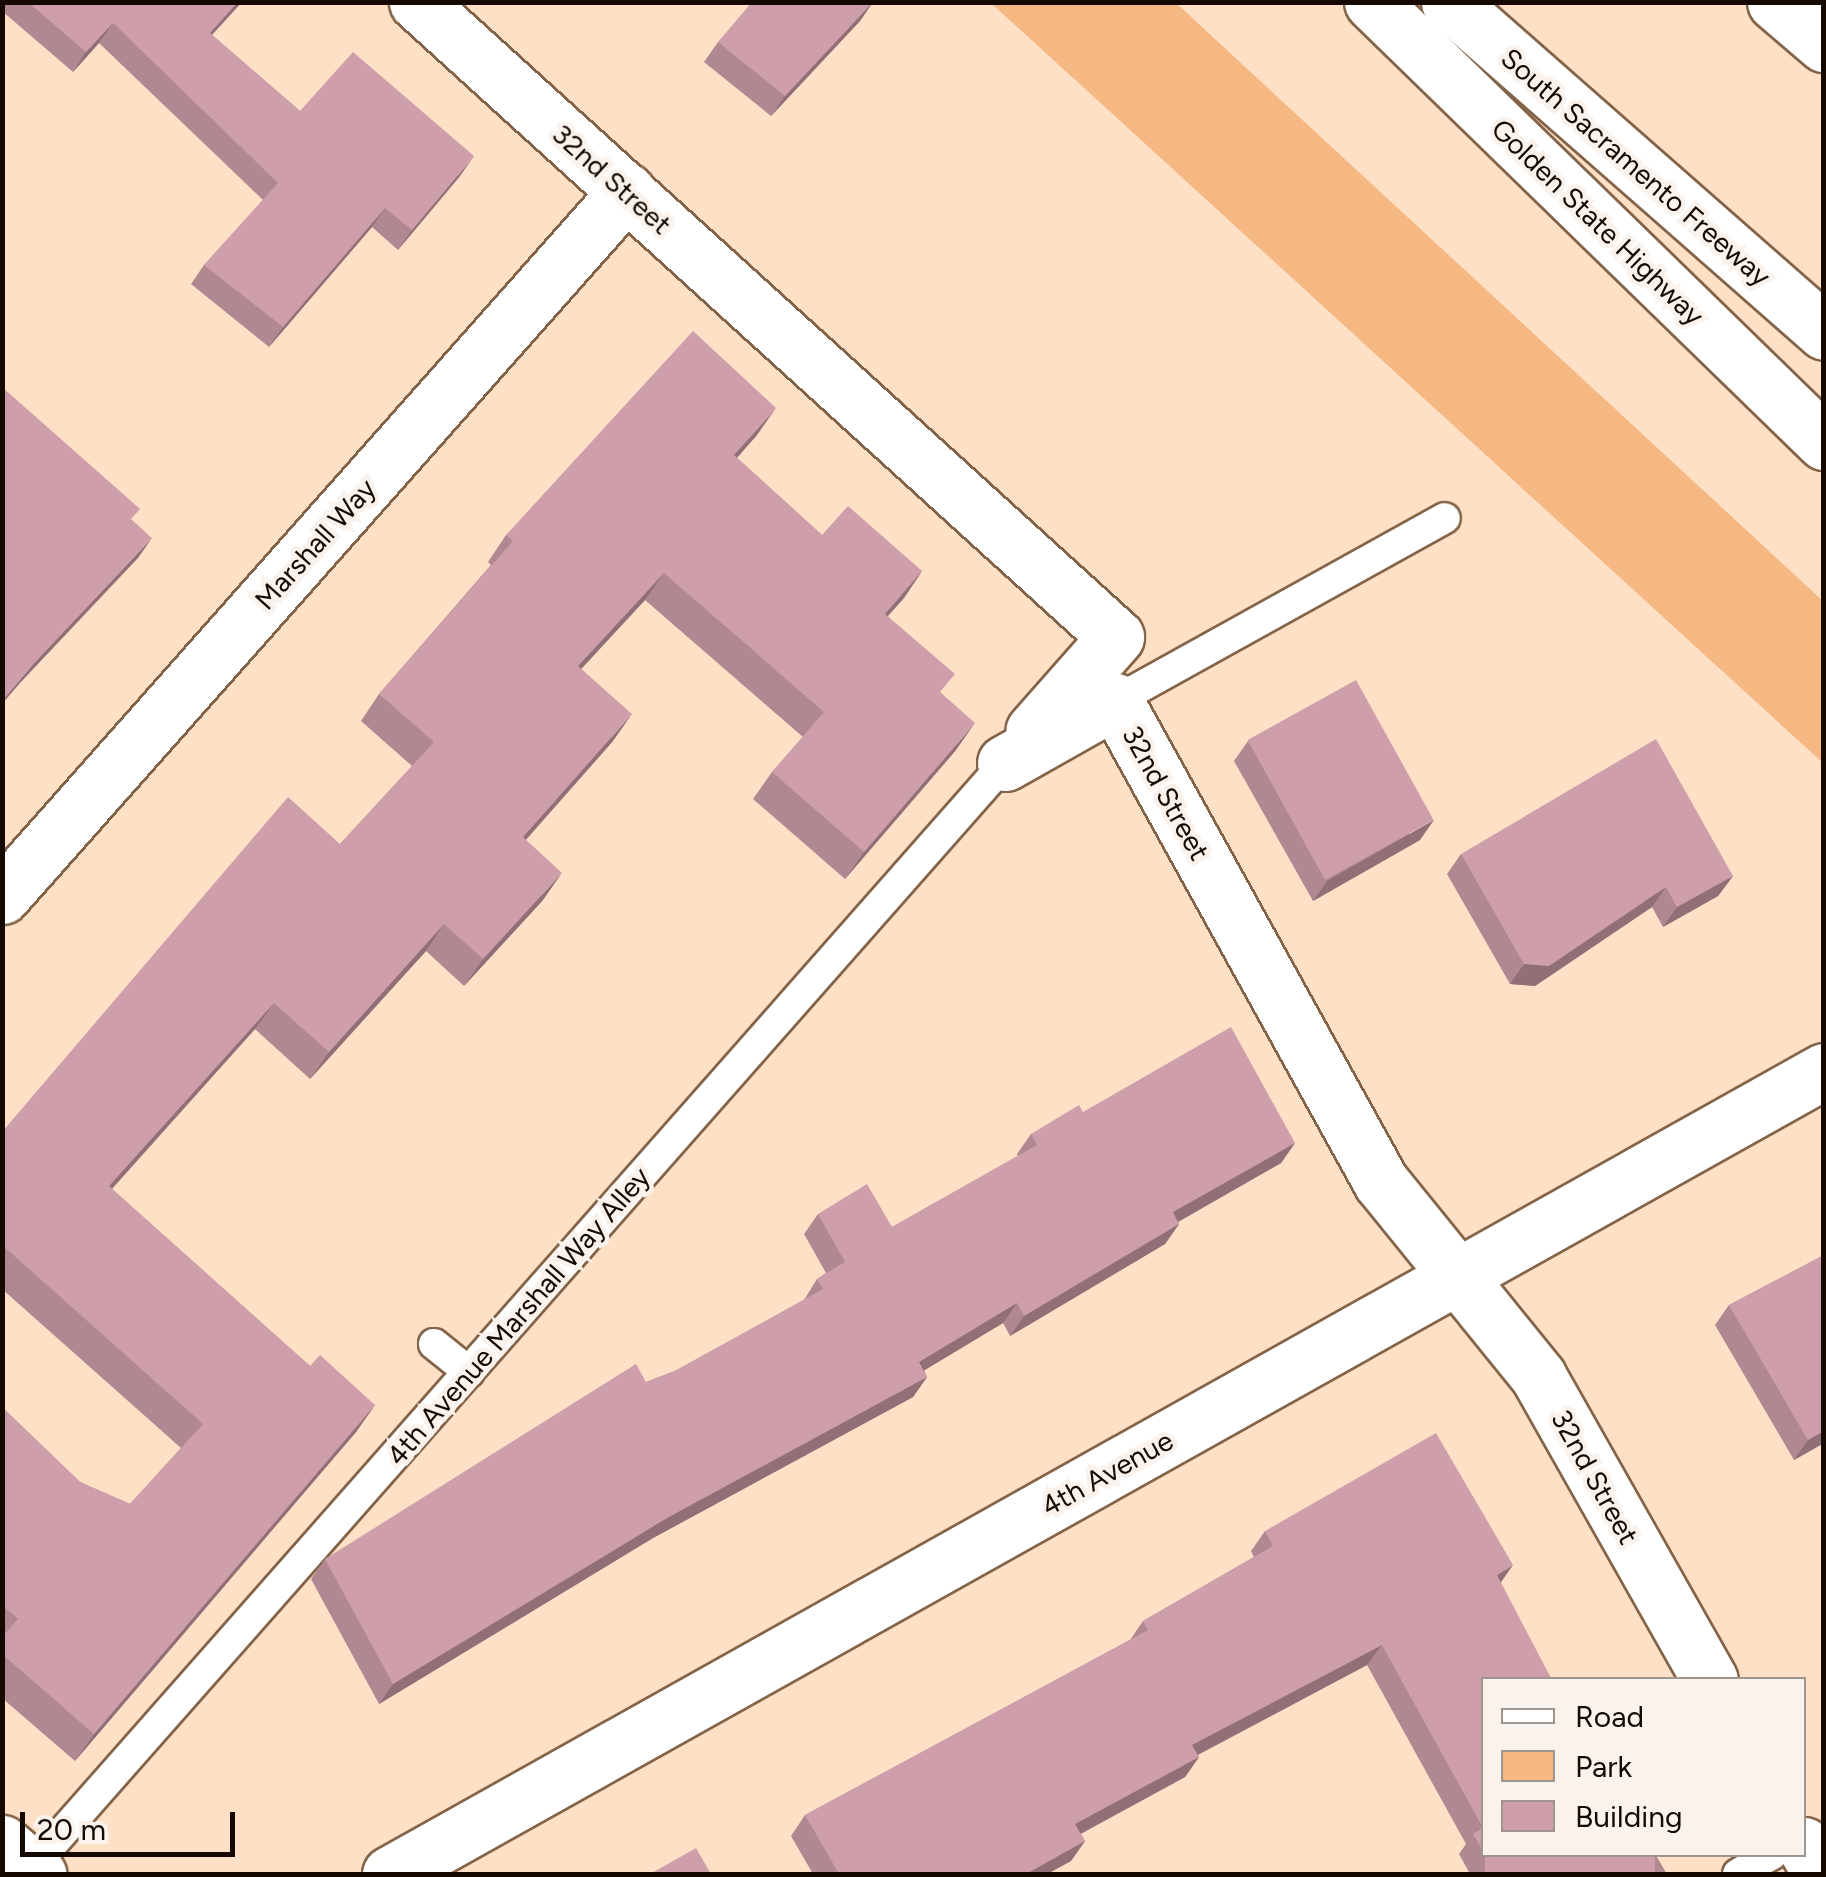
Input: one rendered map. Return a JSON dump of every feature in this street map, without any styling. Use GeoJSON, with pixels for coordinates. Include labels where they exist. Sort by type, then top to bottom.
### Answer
{"type":"FeatureCollection","features":[{"type":"Feature","properties":{"kind":"main road","name":"32nd Street"},"geometry":{"type":"LineString","coordinates":[[417,2],[1116,636],[1005,763]]}},
{"type":"Feature","properties":{"kind":"main road","name":"Golden State Highway"},"geometry":{"type":"LineString","coordinates":[[1372,2],[1824,442]]}},
{"type":"Feature","properties":{"kind":"main road","name":"South Sacramento Freeway"},"geometry":{"type":"LineString","coordinates":[[1448,2],[1824,332]]}},
{"type":"Feature","properties":{"kind":"main road"},"geometry":{"type":"LineString","coordinates":[[1775,2],[1824,44]]}},
{"type":"Feature","properties":{"kind":"main road","name":"Marshall Way"},"geometry":{"type":"LineString","coordinates":[[2,896],[627,192]]}},
{"type":"Feature","properties":{"kind":"main road","name":"32nd Street"},"geometry":{"type":"LineString","coordinates":[[1005,763],[1115,702],[1381,1182],[1538,1376],[1708,1677]]}},
{"type":"Feature","properties":{"kind":"main road","name":"4th Avenue"},"geometry":{"type":"LineString","coordinates":[[390,1874],[1824,1071]]}},
{"type":"Feature","properties":{"kind":"main road"},"geometry":{"type":"LineString","coordinates":[[1806,1848],[1822,1874]]}},
{"type":"Feature","properties":{"kind":"lane"},"geometry":{"type":"LineString","coordinates":[[1115,702],[1445,518]]}},
{"type":"Feature","properties":{"kind":"lane","name":"4th Avenue Marshall Way Alley"},"geometry":{"type":"LineString","coordinates":[[24,1862],[469,1372],[1005,763]]}},
{"type":"Feature","properties":{"kind":"lane"},"geometry":{"type":"LineString","coordinates":[[434,1344],[469,1372]]}},
{"type":"Feature","properties":{"kind":"lane"},"geometry":{"type":"LineString","coordinates":[[1738,1874],[1767,1857]]}},
{"type":"Feature","properties":{"kind":"green space"},"geometry":{"type":"Polygon","coordinates":[[[991,3],[1176,3],[1823,601],[1823,763],[991,3]]]}},
{"type":"Feature","properties":{"kind":"building"},"geometry":{"type":"Polygon","coordinates":[[[28,2],[238,2],[210,33],[300,111],[353,52],[474,156],[412,230],[385,208],[283,327],[204,265],[278,183],[113,23],[86,52],[28,2]]]}},
{"type":"Feature","properties":{"kind":"building"},"geometry":{"type":"Polygon","coordinates":[[[752,2],[873,2],[785,96],[718,42],[752,2]]]}},
{"type":"Feature","properties":{"kind":"building"},"geometry":{"type":"Polygon","coordinates":[[[693,331],[776,408],[734,455],[822,535],[848,506],[922,571],[885,614],[955,674],[940,692],[975,723],[864,852],[772,772],[824,712],[664,573],[578,666],[632,714],[523,837],[562,873],[483,959],[444,924],[329,1052],[274,1003],[109,1186],[310,1366],[320,1355],[375,1405],[94,1734],[2,1654],[2,1637],[18,1619],[2,1605],[2,1407],[80,1482],[130,1504],[203,1424],[2,1245],[2,1132],[288,797],[340,844],[434,742],[379,694],[513,541],[506,535],[693,331]]]}},
{"type":"Feature","properties":{"kind":"building"},"geometry":{"type":"Polygon","coordinates":[[[2,387],[140,509],[131,519],[152,538],[2,701],[2,387]]]}},
{"type":"Feature","properties":{"kind":"building"},"geometry":{"type":"Polygon","coordinates":[[[1356,680],[1434,820],[1325,880],[1248,740],[1356,680]]]}},
{"type":"Feature","properties":{"kind":"building"},"geometry":{"type":"Polygon","coordinates":[[[1656,739],[1733,876],[1677,907],[1666,887],[1549,966],[1524,964],[1461,854],[1656,739]]]}},
{"type":"Feature","properties":{"kind":"building"},"geometry":{"type":"Polygon","coordinates":[[[1231,1027],[1295,1143],[1173,1212],[1179,1224],[1024,1316],[1017,1303],[919,1362],[927,1377],[667,1518],[393,1684],[325,1559],[636,1364],[646,1382],[675,1371],[823,1289],[817,1279],[845,1262],[818,1214],[867,1184],[892,1227],[1037,1145],[1031,1134],[1079,1105],[1083,1112],[1231,1027]]]}},
{"type":"Feature","properties":{"kind":"building"},"geometry":{"type":"Polygon","coordinates":[[[1824,1255],[1824,1431],[1808,1440],[1729,1305],[1824,1255]]]}},
{"type":"Feature","properties":{"kind":"building"},"geometry":{"type":"Polygon","coordinates":[[[1436,1433],[1513,1565],[1497,1575],[1550,1677],[1481,1677],[1481,1824],[1382,1645],[1192,1745],[1199,1757],[1075,1824],[1085,1841],[1026,1874],[839,1874],[805,1815],[1148,1630],[1143,1621],[1273,1546],[1265,1531],[1436,1433]]]}},
{"type":"Feature","properties":{"kind":"building"},"geometry":{"type":"Polygon","coordinates":[[[1481,1829],[1481,1848],[1473,1834],[1481,1829]]]}},
{"type":"Feature","properties":{"kind":"building"},"geometry":{"type":"Polygon","coordinates":[[[696,1848],[711,1874],[650,1874],[696,1848]]]}},
{"type":"Feature","properties":{"kind":"building"},"geometry":{"type":"Polygon","coordinates":[[[1485,1857],[1655,1857],[1655,1874],[1485,1874],[1485,1857]]]}}]}
